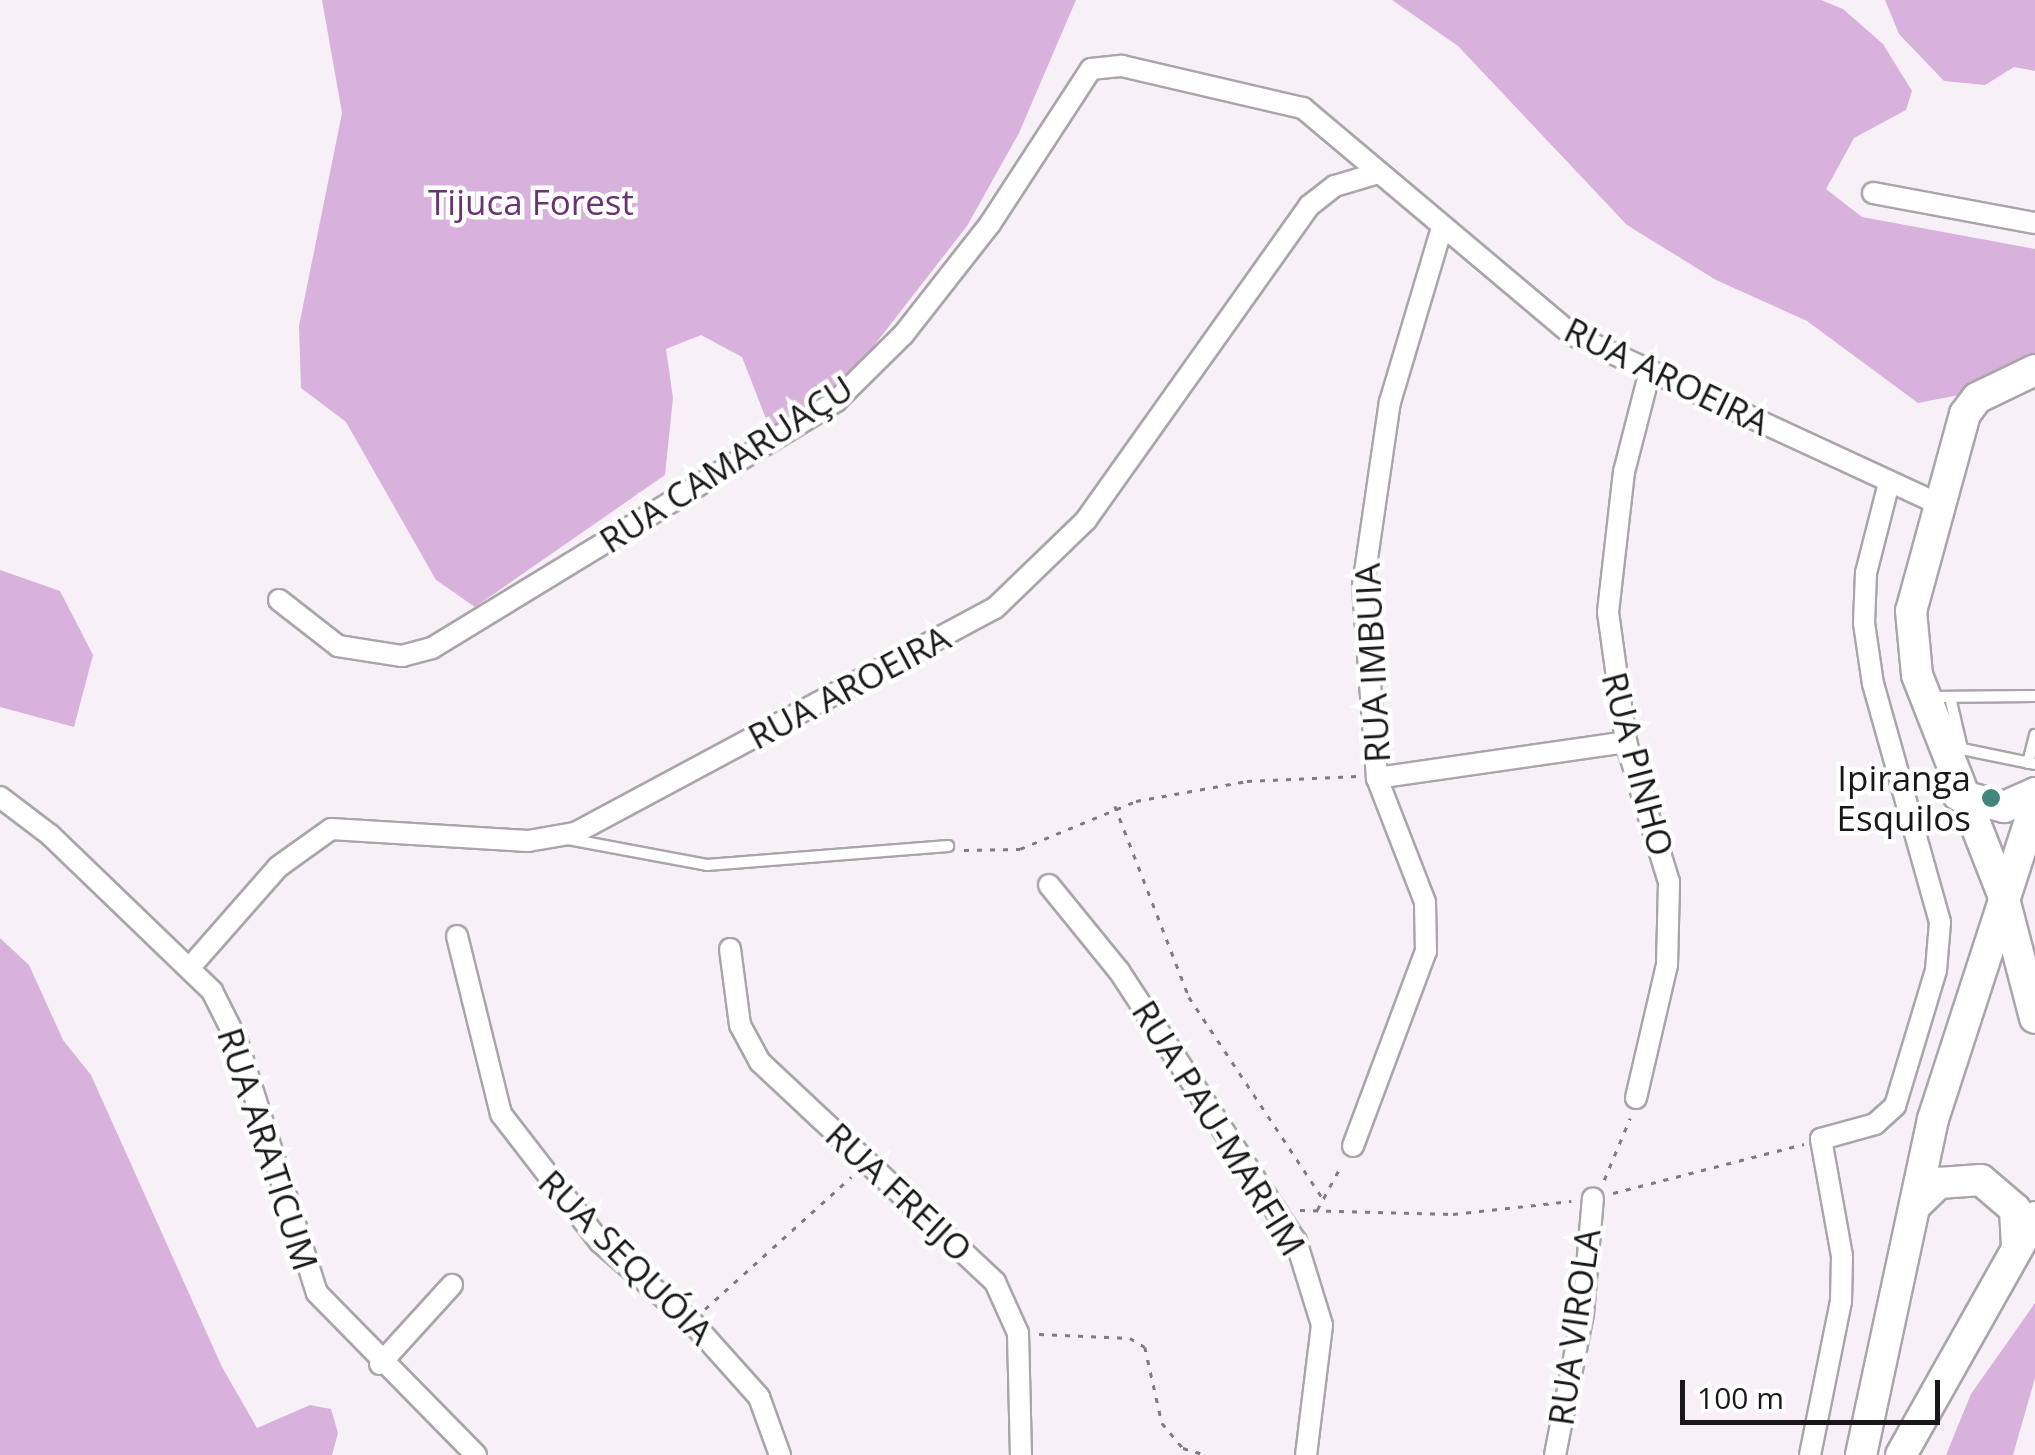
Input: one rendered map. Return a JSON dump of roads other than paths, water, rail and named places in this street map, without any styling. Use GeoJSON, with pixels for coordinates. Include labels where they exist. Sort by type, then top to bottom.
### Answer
{"type":"FeatureCollection","features":[{"type":"Feature","properties":{"kind":"main road"},"geometry":{"type":"LineString","coordinates":[[2035,370],[1969,406],[1936,503],[1911,611],[1954,755],[1958,795],[2003,895],[2035,1018]]}},
{"type":"Feature","properties":{"kind":"main road"},"geometry":{"type":"LineString","coordinates":[[1958,795],[2004,808],[2033,773]]}},
{"type":"Feature","properties":{"kind":"main road"},"geometry":{"type":"LineString","coordinates":[[1861,1455],[1933,1119],[2035,805]]}},
{"type":"Feature","properties":{"kind":"main road"},"geometry":{"type":"LineString","coordinates":[[1916,1205],[1949,1179],[1992,1184],[2014,1209],[2016,1254]]}},
{"type":"Feature","properties":{"kind":"main road"},"geometry":{"type":"LineString","coordinates":[[1901,1455],[2035,1217]]}},
{"type":"Feature","properties":{"kind":"street","name":"RUA AROEIRA"},"geometry":{"type":"LineString","coordinates":[[1076,94],[1091,69],[1122,66],[1303,108],[1375,174],[1573,335],[1936,503]]}},
{"type":"Feature","properties":{"kind":"street","name":"RUA CAMARUAÇU"},"geometry":{"type":"LineString","coordinates":[[280,600],[338,646],[402,656],[432,648],[836,400],[903,335],[990,224],[1076,94]]}},
{"type":"Feature","properties":{"kind":"street","name":"RUA AROEIRA"},"geometry":{"type":"LineString","coordinates":[[559,838],[995,608],[1086,520],[1309,206],[1335,186],[1375,174]]}},
{"type":"Feature","properties":{"kind":"street"},"geometry":{"type":"LineString","coordinates":[[1873,193],[2035,222]]}},
{"type":"Feature","properties":{"kind":"street","name":"RUA IMBUIA"},"geometry":{"type":"LineString","coordinates":[[1353,1146],[1426,951],[1425,902],[1377,778],[1363,586],[1372,487],[1442,228]]}},
{"type":"Feature","properties":{"kind":"street","name":"RUA PINHO"},"geometry":{"type":"LineString","coordinates":[[1636,1098],[1670,915],[1659,836],[1626,742],[1611,669],[1611,555],[1650,371]]}},
{"type":"Feature","properties":{"kind":"street"},"geometry":{"type":"LineString","coordinates":[[1810,1455],[1841,1300],[1842,1256],[1821,1139],[1876,1124],[1895,1106],[1936,970],[1940,922],[1873,684],[1864,623],[1866,573],[1889,483]]}},
{"type":"Feature","properties":{"kind":"street"},"geometry":{"type":"LineString","coordinates":[[1377,778],[1626,742]]}},
{"type":"Feature","properties":{"kind":"street","name":"RUA ARATICUM"},"geometry":{"type":"LineString","coordinates":[[0,797],[192,965],[237,1042],[305,1272],[380,1364],[476,1455]]}},
{"type":"Feature","properties":{"kind":"street"},"geometry":{"type":"LineString","coordinates":[[192,965],[278,867],[331,829],[559,838]]}},
{"type":"Feature","properties":{"kind":"street","name":"RUA PAU-MARFIM"},"geometry":{"type":"LineString","coordinates":[[1049,885],[1118,971],[1279,1210],[1320,1304],[1320,1372],[1306,1455]]}},
{"type":"Feature","properties":{"kind":"street","name":"RUA SEQUÓIA"},"geometry":{"type":"LineString","coordinates":[[457,936],[501,1114],[588,1229],[692,1321],[759,1397],[780,1455]]}},
{"type":"Feature","properties":{"kind":"street","name":"RUA FREIJO"},"geometry":{"type":"LineString","coordinates":[[730,949],[733,1001],[749,1048],[995,1282],[1018,1334],[1020,1455]]}},
{"type":"Feature","properties":{"kind":"street","name":"RUA VIROLA"},"geometry":{"type":"LineString","coordinates":[[1555,1455],[1583,1314],[1593,1198]]}},
{"type":"Feature","properties":{"kind":"street"},"geometry":{"type":"LineString","coordinates":[[380,1364],[452,1285]]}},
{"type":"Feature","properties":{"kind":"lane"},"geometry":{"type":"LineString","coordinates":[[1937,697],[2035,696]]}},
{"type":"Feature","properties":{"kind":"lane"},"geometry":{"type":"LineString","coordinates":[[1954,755],[2033,773],[2035,734]]}},
{"type":"Feature","properties":{"kind":"lane"},"geometry":{"type":"LineString","coordinates":[[559,838],[707,865],[948,846]]}},
{"type":"Feature","properties":{"kind":"place","name":"Ipiranga Esquilos"},"geometry":{"type":"Point","coordinates":[1991,798]}},
{"type":"Feature","properties":{"kind":"park label","name":"Tijuca Forest"},"geometry":{"type":"Point","coordinates":[531,202]}}]}
